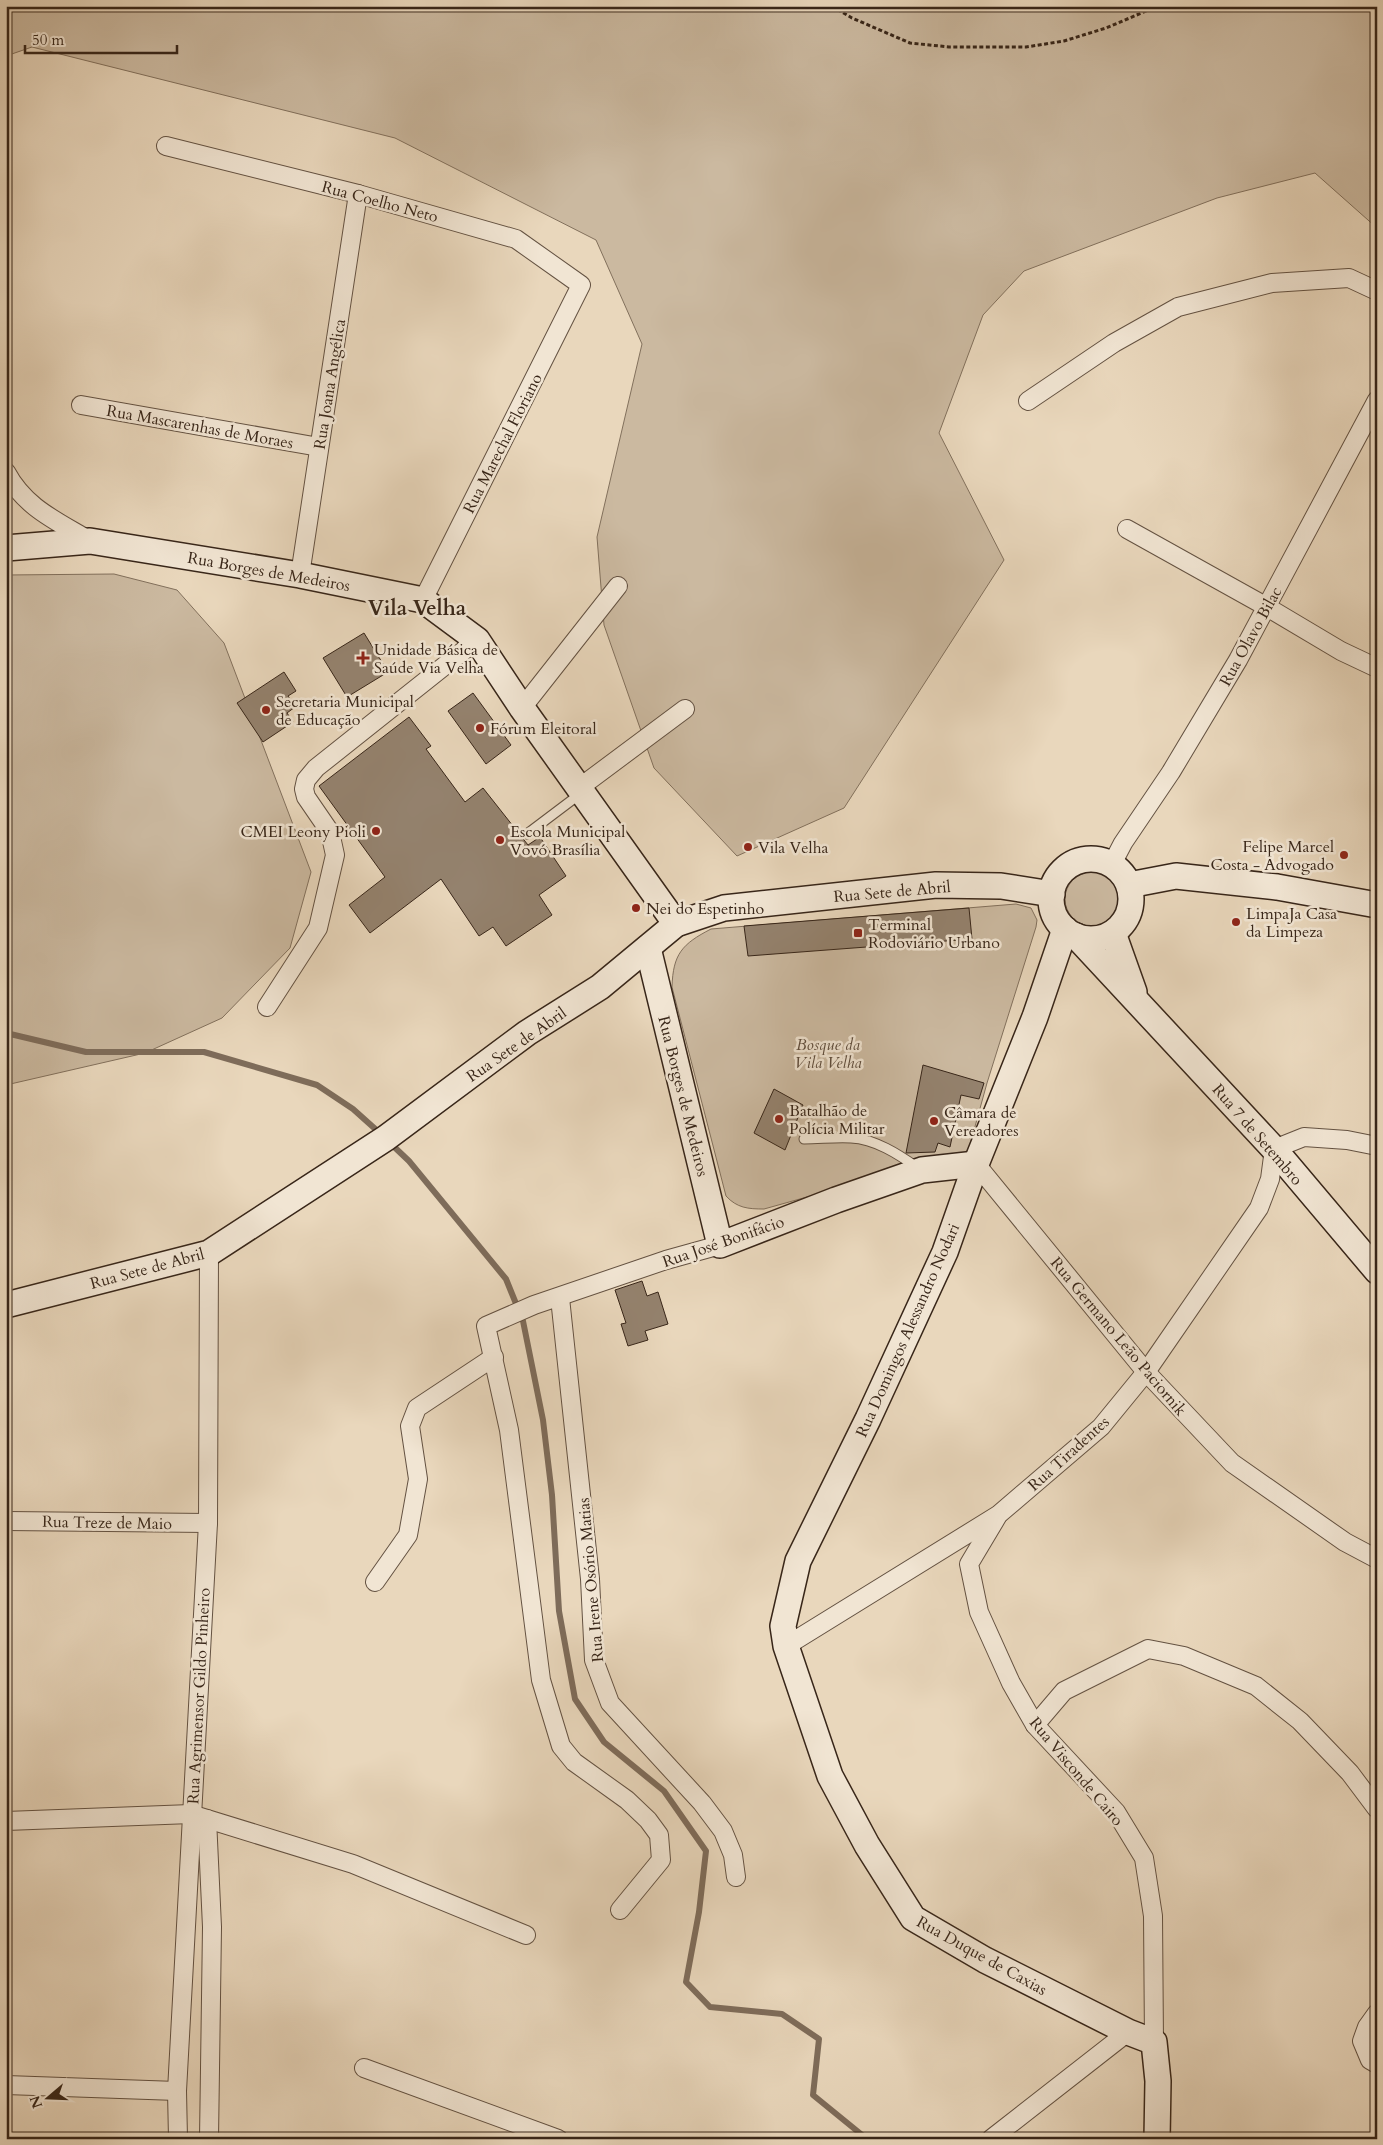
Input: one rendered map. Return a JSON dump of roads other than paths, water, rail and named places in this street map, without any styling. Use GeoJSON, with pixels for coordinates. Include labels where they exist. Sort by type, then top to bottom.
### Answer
{"type":"FeatureCollection","features":[{"type":"Feature","properties":{"kind":"street","name":"Rua Coelho Neto"},"geometry":{"type":"LineString","coordinates":[[166,146],[358,194],[516,239],[581,285]]}},
{"type":"Feature","properties":{"kind":"street","name":"Rua Joana Angélica"},"geometry":{"type":"LineString","coordinates":[[300,575],[358,194]]}},
{"type":"Feature","properties":{"kind":"street"},"geometry":{"type":"LineString","coordinates":[[1028,401],[1114,343],[1178,307],[1272,283],[1349,278],[1377,291]]}},
{"type":"Feature","properties":{"kind":"street","name":"Rua Marechal Floriano"},"geometry":{"type":"LineString","coordinates":[[423,600],[581,285]]}},
{"type":"Feature","properties":{"kind":"street","name":"Rua Olavo Bilac"},"geometry":{"type":"LineString","coordinates":[[1112,864],[1123,843],[1181,756],[1238,660],[1377,400]]}},
{"type":"Feature","properties":{"kind":"street","name":"Rua Mascarenhas de Moraes"},"geometry":{"type":"LineString","coordinates":[[81,405],[319,447]]}},
{"type":"Feature","properties":{"kind":"street"},"geometry":{"type":"LineString","coordinates":[[6,472],[15,489],[33,506],[90,541]]}},
{"type":"Feature","properties":{"kind":"street"},"geometry":{"type":"LineString","coordinates":[[1127,529],[1267,606],[1341,651],[1377,668]]}},
{"type":"Feature","properties":{"kind":"street","name":"Rua Borges de Medeiros"},"geometry":{"type":"LineString","coordinates":[[6,548],[90,541],[300,575],[423,600],[477,640],[522,708],[676,924]]}},
{"type":"Feature","properties":{"kind":"street"},"geometry":{"type":"LineString","coordinates":[[522,708],[618,586]]}},
{"type":"Feature","properties":{"kind":"street"},"geometry":{"type":"LineString","coordinates":[[267,1007],[318,928],[336,856],[330,832],[306,797],[304,789],[306,780],[316,768],[477,640]]}},
{"type":"Feature","properties":{"kind":"street"},"geometry":{"type":"LineString","coordinates":[[581,790],[686,709]]}},
{"type":"Feature","properties":{"kind":"street"},"geometry":{"type":"LineString","coordinates":[[1086,859],[1112,864],[1122,873],[1129,885],[1132,898],[1130,912],[1123,924],[1113,933],[1101,938],[1088,939],[1070,932],[1057,919],[1052,907],[1052,894],[1055,882],[1062,871],[1073,863],[1086,859]]}},
{"type":"Feature","properties":{"kind":"street"},"geometry":{"type":"LineString","coordinates":[[1129,885],[1176,876],[1277,887],[1377,905]]}},
{"type":"Feature","properties":{"kind":"street","name":"Rua Sete de Abril"},"geometry":{"type":"LineString","coordinates":[[6,1305],[209,1253],[386,1138],[527,1033],[600,987],[676,924],[724,908],[936,885],[1001,886],[1052,894]]}},
{"type":"Feature","properties":{"kind":"street","name":"Rua 7 de Setembro"},"geometry":{"type":"LineString","coordinates":[[1070,932],[1137,999],[1274,1149],[1377,1271]]}},
{"type":"Feature","properties":{"kind":"street","name":"Rua Domingos Alessandro Nodari"},"geometry":{"type":"LineString","coordinates":[[786,1646],[783,1626],[798,1561],[868,1418],[945,1252],[976,1164],[1070,932]]}},
{"type":"Feature","properties":{"kind":"street","name":"Rua 7 de Setembro"},"geometry":{"type":"LineString","coordinates":[[1113,933],[1137,999]]}},
{"type":"Feature","properties":{"kind":"street","name":"Rua Borges de Medeiros"},"geometry":{"type":"LineString","coordinates":[[648,948],[720,1245]]}},
{"type":"Feature","properties":{"kind":"street"},"geometry":{"type":"LineString","coordinates":[[1274,1149],[1304,1137],[1347,1140],[1377,1146]]}},
{"type":"Feature","properties":{"kind":"street","name":"Rua Tiradentes"},"geometry":{"type":"LineString","coordinates":[[786,1646],[998,1515],[1101,1427],[1146,1372],[1259,1208],[1270,1179],[1274,1149]]}},
{"type":"Feature","properties":{"kind":"street","name":"Rua José Bonifácio"},"geometry":{"type":"LineString","coordinates":[[494,1357],[486,1326],[534,1305],[560,1298],[666,1260],[720,1245],[836,1200],[922,1170],[976,1164]]}},
{"type":"Feature","properties":{"kind":"street","name":"Rua Germano Leão Paciornik"},"geometry":{"type":"LineString","coordinates":[[976,1164],[1146,1372],[1232,1463],[1345,1542],[1377,1559]]}},
{"type":"Feature","properties":{"kind":"street","name":"Rua Agrimensor Gildo Pinheiro"},"geometry":{"type":"LineString","coordinates":[[178,2139],[177,2090],[199,1817],[208,1524],[209,1253]]}},
{"type":"Feature","properties":{"kind":"street","name":"Rua Irene Osório Matias"},"geometry":{"type":"LineString","coordinates":[[560,1298],[590,1579],[594,1660],[610,1703],[702,1803],[723,1831],[733,1856],[736,1877]]}},
{"type":"Feature","properties":{"kind":"street"},"geometry":{"type":"LineString","coordinates":[[375,1582],[408,1535],[418,1479],[410,1426],[418,1408],[494,1357],[509,1430],[541,1680],[561,1746],[574,1762],[627,1800],[648,1820],[659,1835],[661,1860],[620,1910]]}},
{"type":"Feature","properties":{"kind":"street","name":"Rua Visconde Cairo"},"geometry":{"type":"LineString","coordinates":[[998,1515],[969,1564],[979,1612],[1011,1683],[1035,1724],[1116,1812],[1144,1858],[1153,1916],[1154,2042]]}},
{"type":"Feature","properties":{"kind":"street","name":"Rua Treze de Maio"},"geometry":{"type":"LineString","coordinates":[[6,1521],[208,1524]]}},
{"type":"Feature","properties":{"kind":"street","name":"Rua Duque de Caxias"},"geometry":{"type":"LineString","coordinates":[[786,1646],[830,1776],[866,1845],[913,1918],[985,1960],[1128,2032],[1154,2042]]}},
{"type":"Feature","properties":{"kind":"street"},"geometry":{"type":"LineString","coordinates":[[1035,1724],[1064,1692],[1148,1649],[1184,1656],[1256,1686],[1306,1728],[1350,1773],[1377,1810]]}},
{"type":"Feature","properties":{"kind":"street"},"geometry":{"type":"LineString","coordinates":[[6,1821],[199,1817],[353,1864],[526,1934]]}},
{"type":"Feature","properties":{"kind":"street"},"geometry":{"type":"LineString","coordinates":[[199,1817],[212,1927],[209,2139]]}},
{"type":"Feature","properties":{"kind":"street"},"geometry":{"type":"LineString","coordinates":[[1377,2013],[1367,2027],[1362,2041],[1370,2060],[1377,2064]]}},
{"type":"Feature","properties":{"kind":"street"},"geometry":{"type":"LineString","coordinates":[[991,2139],[1128,2032]]}},
{"type":"Feature","properties":{"kind":"street"},"geometry":{"type":"LineString","coordinates":[[1154,2042],[1158,2081],[1157,2139]]}},
{"type":"Feature","properties":{"kind":"street"},"geometry":{"type":"LineString","coordinates":[[364,2068],[558,2139]]}},
{"type":"Feature","properties":{"kind":"street"},"geometry":{"type":"LineString","coordinates":[[6,2085],[177,2090]]}},
{"type":"Feature","properties":{"kind":"lane"},"geometry":{"type":"LineString","coordinates":[[527,834],[581,790]]}},
{"type":"Feature","properties":{"kind":"lane"},"geometry":{"type":"LineString","coordinates":[[804,1139],[853,1138],[875,1144],[896,1153],[922,1170]]}},
{"type":"Feature","properties":{"kind":"waterway"},"geometry":{"type":"LineString","coordinates":[[6,1033],[86,1052],[204,1052],[317,1085],[353,1109],[382,1135]]}},
{"type":"Feature","properties":{"kind":"waterway"},"geometry":{"type":"LineString","coordinates":[[389,1142],[409,1161],[506,1279],[523,1321],[543,1420],[552,1495],[559,1611],[575,1699],[604,1742],[664,1791],[706,1851],[699,1912],[686,1982],[710,2007],[782,2014],[819,2039],[813,2095],[867,2139]]}},
{"type":"Feature","properties":{"kind":"place","name":"Unidade Básica de Saúde Via Velha"},"geometry":{"type":"Point","coordinates":[363,658]}},
{"type":"Feature","properties":{"kind":"place","name":"Secretaria Municipal de Educação"},"geometry":{"type":"Point","coordinates":[266,710]}},
{"type":"Feature","properties":{"kind":"place","name":"Fórum Eleitoral"},"geometry":{"type":"Point","coordinates":[480,728]}},
{"type":"Feature","properties":{"kind":"place","name":"CMEI Leony Pioli"},"geometry":{"type":"Point","coordinates":[376,831]}},
{"type":"Feature","properties":{"kind":"place","name":"Escola Municipal Vovó Brasília"},"geometry":{"type":"Point","coordinates":[500,840]}},
{"type":"Feature","properties":{"kind":"place","name":"Vila Velha"},"geometry":{"type":"Point","coordinates":[748,847]}},
{"type":"Feature","properties":{"kind":"place","name":"Felipe Marcel Costa - Advogado"},"geometry":{"type":"Point","coordinates":[1344,855]}},
{"type":"Feature","properties":{"kind":"place","name":"Nei do Espetinho"},"geometry":{"type":"Point","coordinates":[636,908]}},
{"type":"Feature","properties":{"kind":"place","name":"LimpaJa Casa da Limpeza"},"geometry":{"type":"Point","coordinates":[1236,922]}},
{"type":"Feature","properties":{"kind":"place","name":"Terminal Rodoviário Urbano"},"geometry":{"type":"Point","coordinates":[858,933]}},
{"type":"Feature","properties":{"kind":"place","name":"Batalhão de Polícia Militar"},"geometry":{"type":"Point","coordinates":[779,1119]}},
{"type":"Feature","properties":{"kind":"place","name":"Câmara de Vereadores"},"geometry":{"type":"Point","coordinates":[934,1121]}},
{"type":"Feature","properties":{"kind":"district","name":"Vila Velha"},"geometry":{"type":"Point","coordinates":[417,608]}},
{"type":"Feature","properties":{"kind":"park label","name":"Bosque da Vila Velha"},"geometry":{"type":"Point","coordinates":[828,1053]}}]}
